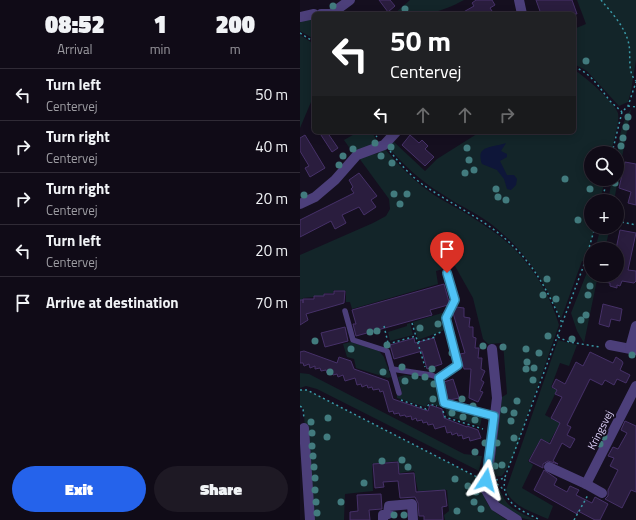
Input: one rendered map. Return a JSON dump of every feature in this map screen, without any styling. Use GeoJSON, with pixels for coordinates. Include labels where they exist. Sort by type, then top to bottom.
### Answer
{"type":"FeatureCollection","features":[{"type":"Feature","properties":{"kind":"street"},"geometry":{"type":"LineString","coordinates":[[334,12],[350,0]]}},
{"type":"Feature","properties":{"kind":"street"},"geometry":{"type":"LineString","coordinates":[[519,0],[522,12]]}},
{"type":"Feature","properties":{"kind":"street"},"geometry":{"type":"LineString","coordinates":[[300,17],[312,14]]}},
{"type":"Feature","properties":{"kind":"street"},"geometry":{"type":"LineString","coordinates":[[300,204],[315,197],[325,189],[357,155],[384,145],[394,134]]}},
{"type":"Feature","properties":{"kind":"street"},"geometry":{"type":"LineString","coordinates":[[610,345],[633,349],[636,326]]}},
{"type":"Feature","properties":{"kind":"street"},"geometry":{"type":"LineString","coordinates":[[492,349],[497,398],[486,490],[495,506],[517,520]]}},
{"type":"Feature","properties":{"kind":"street","name":"Kringsvej"},"geometry":{"type":"LineString","coordinates":[[589,486],[636,386]]}},
{"type":"Feature","properties":{"kind":"street"},"geometry":{"type":"LineString","coordinates":[[304,428],[310,520]]}},
{"type":"Feature","properties":{"kind":"street"},"geometry":{"type":"LineString","coordinates":[[549,467],[602,493]]}},
{"type":"Feature","properties":{"kind":"street"},"geometry":{"type":"LineString","coordinates":[[383,520],[383,515],[388,514],[389,506],[412,504],[413,520]]}},
{"type":"Feature","properties":{"kind":"lane"},"geometry":{"type":"LineString","coordinates":[[439,378],[458,365],[446,318],[455,300],[447,273]]}},
{"type":"Feature","properties":{"kind":"lane"},"geometry":{"type":"LineString","coordinates":[[344,311],[353,340],[387,351],[399,393]]}},
{"type":"Feature","properties":{"kind":"lane"},"geometry":{"type":"LineString","coordinates":[[392,369],[427,374],[439,378]]}},
{"type":"Feature","properties":{"kind":"lane"},"geometry":{"type":"LineString","coordinates":[[439,378],[444,403],[494,416]]}},
{"type":"Feature","properties":{"kind":"path"},"geometry":{"type":"LineString","coordinates":[[601,0],[627,36],[630,45],[631,72],[636,81],[628,106],[622,112],[614,146]]}},
{"type":"Feature","properties":{"kind":"path"},"geometry":{"type":"LineString","coordinates":[[300,33],[312,41]]}},
{"type":"Feature","properties":{"kind":"path"},"geometry":{"type":"LineString","coordinates":[[576,68],[582,70],[597,82],[611,101],[622,112]]}},
{"type":"Feature","properties":{"kind":"path"},"geometry":{"type":"LineString","coordinates":[[628,106],[636,107]]}},
{"type":"Feature","properties":{"kind":"path"},"geometry":{"type":"LineString","coordinates":[[375,134],[421,183],[494,230],[527,260],[550,295],[562,323]]}},
{"type":"Feature","properties":{"kind":"path"},"geometry":{"type":"LineString","coordinates":[[624,222],[636,225]]}},
{"type":"Feature","properties":{"kind":"path"},"geometry":{"type":"LineString","coordinates":[[503,489],[505,478],[558,336],[593,234]]}},
{"type":"Feature","properties":{"kind":"path"},"geometry":{"type":"LineString","coordinates":[[412,323],[427,374]]}},
{"type":"Feature","properties":{"kind":"path"},"geometry":{"type":"LineString","coordinates":[[418,342],[435,337],[434,335],[449,330]]}},
{"type":"Feature","properties":{"kind":"path"},"geometry":{"type":"LineString","coordinates":[[388,344],[416,336]]}},
{"type":"Feature","properties":{"kind":"path"},"geometry":{"type":"LineString","coordinates":[[558,336],[569,342],[606,348],[610,345]]}},
{"type":"Feature","properties":{"kind":"path"},"geometry":{"type":"LineString","coordinates":[[300,390],[307,390],[486,480]]}},
{"type":"Feature","properties":{"kind":"path"},"geometry":{"type":"LineString","coordinates":[[399,393],[394,394],[396,398],[426,409],[429,404],[443,408],[445,417],[492,432]]}},
{"type":"Feature","properties":{"kind":"path"},"geometry":{"type":"LineString","coordinates":[[300,406],[303,408],[304,413],[304,428]]}},
{"type":"Feature","properties":{"kind":"path"},"geometry":{"type":"LineString","coordinates":[[300,414],[304,413]]}},
{"type":"Feature","properties":{"kind":"path"},"geometry":{"type":"LineString","coordinates":[[505,478],[493,480],[503,489],[508,499],[519,509],[540,520]]}},
{"type":"Feature","properties":{"kind":"path"},"geometry":{"type":"LineString","coordinates":[[574,520],[589,486]]}},
{"type":"Feature","properties":{"kind":"shaded area"},"geometry":{"type":"Polygon","coordinates":[[[410,0],[464,0],[446,9],[434,12],[396,12],[410,0]]]}},
{"type":"Feature","properties":{"kind":"shaded area"},"geometry":{"type":"Polygon","coordinates":[[[577,0],[636,0],[636,60],[628,102],[619,106],[587,71],[576,65],[576,28],[586,24],[577,0]]]}},
{"type":"Feature","properties":{"kind":"shaded area"},"geometry":{"type":"Polygon","coordinates":[[[312,19],[312,38],[300,31],[300,20],[312,19]]]}},
{"type":"Feature","properties":{"kind":"shaded area"},"geometry":{"type":"Polygon","coordinates":[[[300,35],[312,43],[312,100],[300,128],[300,35]]]}},
{"type":"Feature","properties":{"kind":"shaded area"},"geometry":{"type":"Polygon","coordinates":[[[576,71],[592,83],[616,108],[618,113],[617,127],[613,146],[584,146],[584,186],[603,186],[602,194],[584,194],[584,234],[593,234],[591,242],[584,242],[584,262],[582,261],[561,319],[542,281],[534,269],[507,238],[483,218],[426,184],[387,146],[394,142],[425,171],[437,159],[477,134],[576,134],[576,71]]]}},
{"type":"Feature","properties":{"kind":"shaded area"},"geometry":{"type":"Polygon","coordinates":[[[631,109],[624,147],[619,146],[620,133],[626,117],[631,109]]]}},
{"type":"Feature","properties":{"kind":"shaded area"},"geometry":{"type":"Polygon","coordinates":[[[354,134],[373,134],[379,145],[359,149],[353,153],[344,140],[354,134]]]}},
{"type":"Feature","properties":{"kind":"shaded area"},"geometry":{"type":"Polygon","coordinates":[[[384,148],[404,170],[426,189],[481,223],[510,245],[533,271],[546,292],[556,314],[559,325],[517,447],[507,469],[502,476],[492,477],[502,397],[507,394],[503,343],[488,344],[483,339],[473,298],[455,266],[436,271],[438,284],[352,309],[350,302],[346,302],[346,291],[334,290],[333,293],[324,293],[324,296],[303,298],[302,303],[300,304],[300,255],[373,223],[386,216],[390,209],[389,199],[359,158],[378,153],[384,148]]]}},
{"type":"Feature","properties":{"kind":"shaded area"},"geometry":{"type":"Polygon","coordinates":[[[611,186],[617,186],[615,194],[609,194],[611,186]]]}},
{"type":"Feature","properties":{"kind":"shaded area"},"geometry":{"type":"Polygon","coordinates":[[[599,234],[608,234],[607,242],[597,242],[599,234]]]}},
{"type":"Feature","properties":{"kind":"shaded area"},"geometry":{"type":"Polygon","coordinates":[[[584,280],[584,282],[597,282],[584,343],[577,331],[571,313],[584,280]]]}},
{"type":"Feature","properties":{"kind":"shaded area"},"geometry":{"type":"Polygon","coordinates":[[[445,312],[445,330],[418,340],[413,322],[445,312]]]}},
{"type":"Feature","properties":{"kind":"shaded area"},"geometry":{"type":"Polygon","coordinates":[[[410,323],[413,335],[390,341],[388,332],[407,326],[407,324],[410,323]]]}},
{"type":"Feature","properties":{"kind":"shaded area"},"geometry":{"type":"Polygon","coordinates":[[[558,340],[577,345],[569,366],[560,363],[551,387],[557,390],[545,415],[560,423],[549,443],[541,439],[528,461],[533,465],[522,488],[553,506],[548,519],[518,505],[509,496],[506,490],[558,340]]]}},
{"type":"Feature","properties":{"kind":"shaded area"},"geometry":{"type":"Polygon","coordinates":[[[351,342],[379,351],[384,357],[391,377],[388,378],[356,368],[354,359],[347,357],[343,344],[351,342]]]}},
{"type":"Feature","properties":{"kind":"shaded area"},"geometry":{"type":"Polygon","coordinates":[[[300,373],[309,374],[464,454],[482,456],[479,471],[317,389],[306,386],[300,388],[300,373]]]}},
{"type":"Feature","properties":{"kind":"shaded area"},"geometry":{"type":"Polygon","coordinates":[[[405,375],[433,380],[437,384],[441,407],[428,403],[426,407],[397,398],[397,395],[402,393],[398,377],[405,375]]]}},
{"type":"Feature","properties":{"kind":"shaded area"},"geometry":{"type":"Polygon","coordinates":[[[300,390],[307,390],[482,481],[484,495],[488,505],[496,513],[507,520],[445,520],[444,515],[449,511],[447,490],[418,491],[414,471],[400,473],[397,461],[372,464],[373,491],[345,494],[344,520],[310,520],[304,413],[303,408],[300,408],[300,390]]]}},
{"type":"Feature","properties":{"kind":"shaded area"},"geometry":{"type":"Polygon","coordinates":[[[445,406],[482,417],[480,426],[447,416],[445,406]]]}},
{"type":"Feature","properties":{"kind":"shaded area"},"geometry":{"type":"Polygon","coordinates":[[[493,485],[498,488],[506,502],[511,507],[536,520],[521,518],[508,511],[497,500],[491,487],[493,485]]]}},
{"type":"Feature","properties":{"kind":"water"},"geometry":{"type":"Polygon","coordinates":[[[506,143],[501,151],[507,154],[507,157],[500,161],[507,175],[514,175],[517,179],[516,185],[511,190],[507,189],[504,179],[497,170],[482,164],[480,158],[481,153],[486,148],[506,143]]]}},
{"type":"Feature","properties":{"kind":"building"},"geometry":{"type":"Polygon","coordinates":[[[379,0],[390,0],[395,6],[388,12],[379,0]]]}},
{"type":"Feature","properties":{"kind":"building"},"geometry":{"type":"Polygon","coordinates":[[[476,0],[492,0],[495,5],[490,8],[493,12],[464,12],[474,6],[472,3],[476,0]]]}},
{"type":"Feature","properties":{"kind":"building"},"geometry":{"type":"Polygon","coordinates":[[[536,0],[572,0],[577,14],[576,12],[540,12],[536,0]]]}},
{"type":"Feature","properties":{"kind":"building"},"geometry":{"type":"Polygon","coordinates":[[[320,134],[328,134],[338,148],[332,152],[320,134]]]}},
{"type":"Feature","properties":{"kind":"building"},"geometry":{"type":"Polygon","coordinates":[[[305,135],[325,168],[310,177],[305,168],[309,166],[300,151],[300,138],[305,135]]]}},
{"type":"Feature","properties":{"kind":"building"},"geometry":{"type":"Polygon","coordinates":[[[410,135],[419,143],[422,140],[428,146],[425,149],[434,157],[425,166],[402,145],[410,135]]]}},
{"type":"Feature","properties":{"kind":"building"},"geometry":{"type":"Polygon","coordinates":[[[625,162],[636,164],[636,205],[628,203],[631,192],[619,188],[619,186],[624,186],[625,162]]]}},
{"type":"Feature","properties":{"kind":"building"},"geometry":{"type":"Polygon","coordinates":[[[359,173],[377,196],[371,200],[376,207],[364,215],[359,207],[342,215],[346,223],[335,229],[331,221],[300,237],[300,220],[354,193],[351,189],[353,187],[349,180],[359,173]]]}},
{"type":"Feature","properties":{"kind":"building"},"geometry":{"type":"Polygon","coordinates":[[[624,231],[636,233],[628,270],[636,271],[636,281],[634,283],[624,281],[624,242],[617,242],[619,234],[624,234],[624,231]]]}},
{"type":"Feature","properties":{"kind":"building"},"geometry":{"type":"Polygon","coordinates":[[[604,282],[622,282],[620,286],[617,285],[617,288],[610,286],[610,283],[604,282]]]}},
{"type":"Feature","properties":{"kind":"building"},"geometry":{"type":"Polygon","coordinates":[[[444,284],[449,302],[448,305],[430,310],[432,315],[356,336],[353,324],[356,324],[352,310],[444,284]]]}},
{"type":"Feature","properties":{"kind":"building"},"geometry":{"type":"Polygon","coordinates":[[[334,291],[345,291],[344,303],[306,314],[308,320],[300,325],[300,300],[314,299],[314,296],[324,296],[324,294],[334,294],[334,291]]]}},
{"type":"Feature","properties":{"kind":"building"},"geometry":{"type":"Polygon","coordinates":[[[603,304],[622,309],[620,321],[611,319],[609,327],[599,324],[603,304]]]}},
{"type":"Feature","properties":{"kind":"building"},"geometry":{"type":"Polygon","coordinates":[[[456,307],[464,308],[464,317],[470,318],[469,327],[473,327],[473,337],[476,338],[475,348],[479,348],[478,358],[482,358],[481,369],[485,371],[481,380],[484,382],[480,391],[483,392],[478,402],[469,398],[471,369],[464,369],[460,354],[465,353],[453,313],[456,307]]]}},
{"type":"Feature","properties":{"kind":"building"},"geometry":{"type":"Polygon","coordinates":[[[345,327],[348,341],[325,347],[321,333],[345,327]]]}},
{"type":"Feature","properties":{"kind":"building"},"geometry":{"type":"Polygon","coordinates":[[[414,338],[415,343],[434,338],[442,364],[427,369],[422,351],[394,359],[390,345],[414,338]]]}},
{"type":"Feature","properties":{"kind":"building"},"geometry":{"type":"Polygon","coordinates":[[[304,351],[337,363],[339,357],[351,361],[354,369],[388,381],[393,399],[428,411],[430,405],[442,409],[444,418],[478,430],[481,438],[470,441],[469,437],[463,439],[462,435],[458,436],[457,433],[452,435],[451,432],[447,433],[445,426],[435,429],[433,424],[428,425],[427,422],[423,423],[422,420],[417,421],[416,418],[412,420],[411,416],[400,416],[399,413],[394,414],[393,411],[389,412],[383,391],[380,392],[379,389],[373,390],[372,387],[368,388],[367,385],[362,387],[361,384],[357,385],[355,378],[345,381],[343,375],[338,377],[337,374],[333,375],[332,372],[327,373],[326,370],[321,371],[320,368],[315,369],[315,366],[310,368],[309,364],[304,366],[303,363],[300,363],[300,352],[304,351]]]}},
{"type":"Feature","properties":{"kind":"building"},"geometry":{"type":"Polygon","coordinates":[[[590,352],[613,363],[616,357],[623,363],[620,370],[630,375],[626,383],[617,379],[614,385],[605,380],[602,385],[590,379],[567,425],[571,427],[567,435],[575,439],[570,448],[562,443],[553,461],[558,464],[548,461],[543,464],[543,468],[529,461],[541,439],[550,444],[560,423],[551,418],[562,397],[555,394],[557,390],[552,387],[556,379],[565,384],[576,362],[583,366],[590,352]]]}},
{"type":"Feature","properties":{"kind":"building"},"geometry":{"type":"Polygon","coordinates":[[[453,379],[459,398],[448,400],[444,382],[453,379]]]}},
{"type":"Feature","properties":{"kind":"building"},"geometry":{"type":"Polygon","coordinates":[[[625,421],[636,426],[636,492],[631,490],[622,508],[605,499],[608,496],[608,490],[618,470],[610,466],[614,458],[608,456],[613,447],[618,449],[627,433],[621,430],[625,421]]]}},
{"type":"Feature","properties":{"kind":"building"},"geometry":{"type":"Polygon","coordinates":[[[398,462],[399,474],[414,473],[416,492],[445,490],[447,506],[442,507],[443,520],[424,520],[424,516],[419,516],[418,503],[415,497],[400,498],[398,481],[383,482],[384,487],[375,488],[373,464],[398,462]]]}},
{"type":"Feature","properties":{"kind":"building"},"geometry":{"type":"Polygon","coordinates":[[[544,470],[557,479],[554,485],[567,492],[570,486],[579,490],[576,495],[592,503],[595,497],[608,504],[600,520],[595,520],[578,511],[577,514],[534,490],[544,470]]]}},
{"type":"Feature","properties":{"kind":"building"},"geometry":{"type":"Polygon","coordinates":[[[381,494],[382,509],[369,510],[370,520],[350,520],[350,512],[358,511],[357,495],[381,494]]]}},
{"type":"Feature","properties":{"kind":"route"},"geometry":{"type":"LineString","coordinates":[[447,273],[455,300],[446,318],[458,365],[439,378],[444,403],[494,416],[486,480]]}}]}
